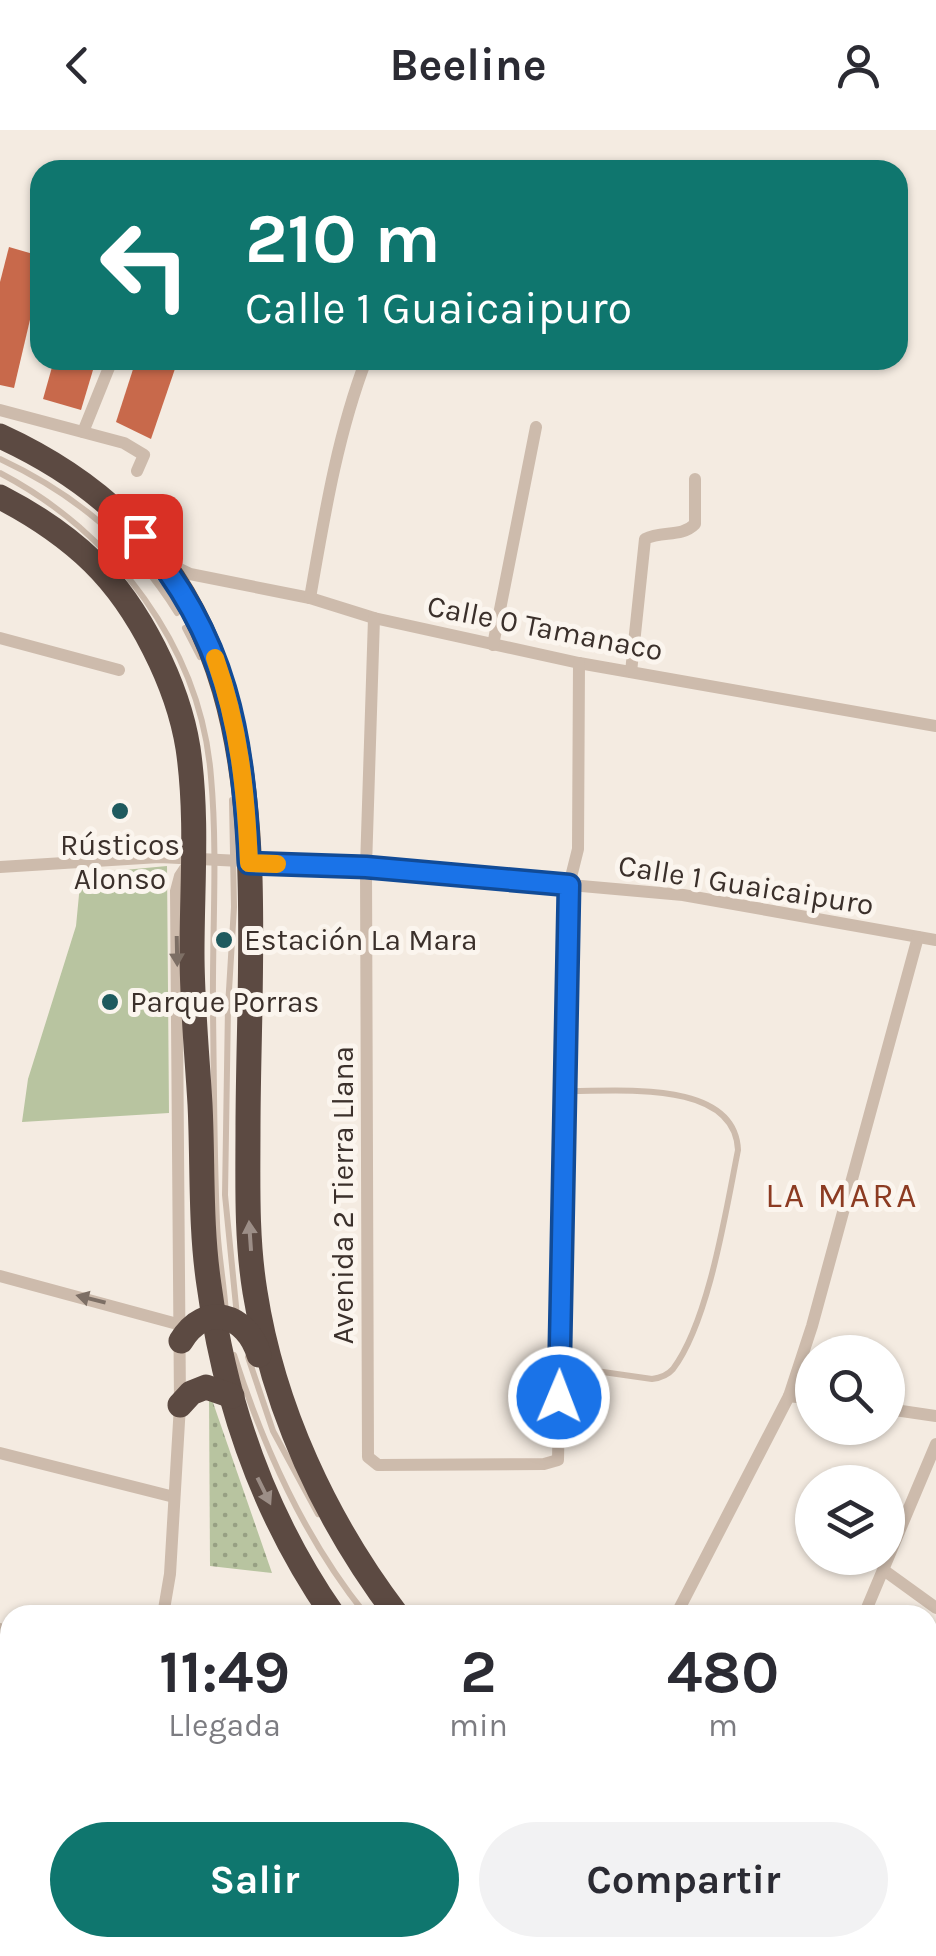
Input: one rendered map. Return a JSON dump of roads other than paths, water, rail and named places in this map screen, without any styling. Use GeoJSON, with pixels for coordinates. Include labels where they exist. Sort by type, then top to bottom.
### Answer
{"type":"FeatureCollection","features":[{"type":"Feature","properties":{"kind":"highway"},"geometry":{"type":"LineString","coordinates":[[0,436],[41,455],[76,478],[118,514],[154,553],[195,616],[229,699],[243,766],[240,862],[248,1215],[255,1294],[292,1427],[345,1540],[390,1605]]}},
{"type":"Feature","properties":{"kind":"highway"},"geometry":{"type":"LineString","coordinates":[[0,497],[46,524],[91,560],[152,644],[174,696],[187,746],[204,859],[192,957],[212,1332],[239,1429],[259,1482],[326,1605]]}},
{"type":"Feature","properties":{"kind":"highway"},"geometry":{"type":"LineString","coordinates":[[212,1332],[249,1308],[255,1294]]}},
{"type":"Feature","properties":{"kind":"highway"},"geometry":{"type":"LineString","coordinates":[[212,1332],[249,1332],[285,1438],[300,1466],[320,1490]]}},
{"type":"Feature","properties":{"kind":"highway"},"geometry":{"type":"LineString","coordinates":[[180,1406],[198,1389],[217,1389],[232,1396]]}},
{"type":"Feature","properties":{"kind":"street"},"geometry":{"type":"LineString","coordinates":[[83,432],[108,370]]}},
{"type":"Feature","properties":{"kind":"street"},"geometry":{"type":"LineString","coordinates":[[310,598],[337,458],[362,370]]}},
{"type":"Feature","properties":{"kind":"street"},"geometry":{"type":"LineString","coordinates":[[0,410],[124,443],[144,455],[137,471]]}},
{"type":"Feature","properties":{"kind":"street"},"geometry":{"type":"LineString","coordinates":[[494,645],[536,427]]}},
{"type":"Feature","properties":{"kind":"street"},"geometry":{"type":"LineString","coordinates":[[630,672],[645,540],[652,535],[687,532],[696,524],[695,479]]}},
{"type":"Feature","properties":{"kind":"street","name":"Calle 0 Tamanaco"},"geometry":{"type":"LineString","coordinates":[[154,553],[190,574],[310,598],[374,618],[494,645],[936,726]]}},
{"type":"Feature","properties":{"kind":"street","name":"Avenida 2 Tierra Llana"},"geometry":{"type":"LineString","coordinates":[[374,618],[366,867],[368,1457],[378,1466],[544,1464],[558,1460],[560,1366]]}},
{"type":"Feature","properties":{"kind":"street"},"geometry":{"type":"LineString","coordinates":[[0,638],[119,670]]}},
{"type":"Feature","properties":{"kind":"street"},"geometry":{"type":"LineString","coordinates":[[560,1366],[569,885],[578,850],[579,663]]}},
{"type":"Feature","properties":{"kind":"street","name":"Calle 1 Guaicaipuro"},"geometry":{"type":"LineString","coordinates":[[0,868],[204,859],[366,867],[682,895],[936,940]]}},
{"type":"Feature","properties":{"kind":"street"},"geometry":{"type":"LineString","coordinates":[[681,1605],[789,1396],[812,1326],[918,937]]}},
{"type":"Feature","properties":{"kind":"street"},"geometry":{"type":"LineString","coordinates":[[0,1276],[212,1332],[180,1406],[165,1605]]}},
{"type":"Feature","properties":{"kind":"street"},"geometry":{"type":"LineString","coordinates":[[789,1396],[795,1397]]}},
{"type":"Feature","properties":{"kind":"street"},"geometry":{"type":"LineString","coordinates":[[905,1411],[936,1416]]}},
{"type":"Feature","properties":{"kind":"street"},"geometry":{"type":"LineString","coordinates":[[905,1521],[936,1444]]}},
{"type":"Feature","properties":{"kind":"street"},"geometry":{"type":"LineString","coordinates":[[0,1453],[174,1497]]}},
{"type":"Feature","properties":{"kind":"street"},"geometry":{"type":"LineString","coordinates":[[869,1605],[883,1575]]}},
{"type":"Feature","properties":{"kind":"street"},"geometry":{"type":"LineString","coordinates":[[891,1575],[932,1605]]}},
{"type":"Feature","properties":{"kind":"lane"},"geometry":{"type":"LineString","coordinates":[[0,459],[64,493],[115,534],[160,585],[200,658]]}},
{"type":"Feature","properties":{"kind":"lane"},"geometry":{"type":"LineString","coordinates":[[0,474],[39,496],[99,544],[138,589],[171,644],[194,696],[206,736],[211,776],[204,859]]}},
{"type":"Feature","properties":{"kind":"lane"},"geometry":{"type":"LineString","coordinates":[[209,676],[231,771],[240,862],[228,1007],[225,1195],[212,1332],[288,1492],[324,1556],[359,1605]]}},
{"type":"Feature","properties":{"kind":"lane"},"geometry":{"type":"LineString","coordinates":[[560,1366],[652,1379],[664,1377],[672,1370],[694,1326],[718,1248],[738,1150],[738,1134],[696,1098],[674,1093],[565,1090]]}},
{"type":"Feature","properties":{"kind":"lane"},"geometry":{"type":"LineString","coordinates":[[212,1332],[273,1431],[320,1518]]}},
{"type":"Feature","properties":{"kind":"place","name":"Rústicos Alonso"},"geometry":{"type":"Point","coordinates":[120,811]}},
{"type":"Feature","properties":{"kind":"place","name":"Estación La Mara"},"geometry":{"type":"Point","coordinates":[224,940]}},
{"type":"Feature","properties":{"kind":"place","name":"Parque Porras"},"geometry":{"type":"Point","coordinates":[110,1002]}},
{"type":"Feature","properties":{"kind":"district","name":"LA MARA"},"geometry":{"type":"Point","coordinates":[842,1195]}}]}
